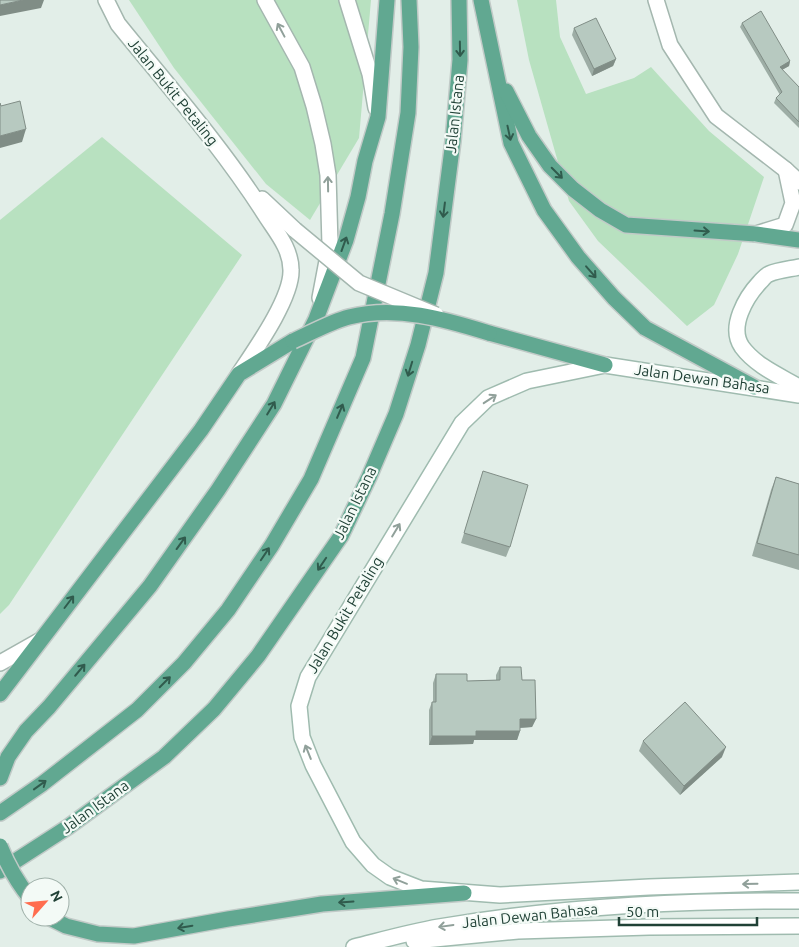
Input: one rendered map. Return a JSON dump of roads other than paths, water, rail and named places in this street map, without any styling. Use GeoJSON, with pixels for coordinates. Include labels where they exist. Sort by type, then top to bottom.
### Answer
{"type":"FeatureCollection","features":[{"type":"Feature","properties":{"kind":"main road","name":"Jalan Bukit Petaling"},"geometry":{"type":"LineString","coordinates":[[106,0],[118,24],[243,180],[287,248],[292,271],[287,290],[278,311],[239,374]]}},
{"type":"Feature","properties":{"kind":"main road"},"geometry":{"type":"LineString","coordinates":[[265,0],[302,68],[314,106],[328,176],[330,245],[316,319]]}},
{"type":"Feature","properties":{"kind":"main road"},"geometry":{"type":"LineString","coordinates":[[347,0],[370,74],[378,117]]}},
{"type":"Feature","properties":{"kind":"main road"},"geometry":{"type":"LineString","coordinates":[[0,778],[8,757],[26,731],[49,707],[150,586],[218,490],[274,404],[316,319],[346,240],[358,197],[365,161],[378,117],[387,0]]}},
{"type":"Feature","properties":{"kind":"main road"},"geometry":{"type":"LineString","coordinates":[[0,813],[42,784],[137,710],[184,663],[228,610],[272,545],[311,479],[363,358],[392,214],[408,113],[411,47],[409,0]]}},
{"type":"Feature","properties":{"kind":"main road","name":"Jalan Istana"},"geometry":{"type":"LineString","coordinates":[[0,871],[68,827],[164,757],[214,709],[258,656],[341,536],[369,478],[396,414],[418,345],[436,273],[453,142],[460,60],[459,0]]}},
{"type":"Feature","properties":{"kind":"main road"},"geometry":{"type":"LineString","coordinates":[[481,0],[511,143],[544,210],[578,257],[614,298],[645,328],[754,386]]}},
{"type":"Feature","properties":{"kind":"main road"},"geometry":{"type":"LineString","coordinates":[[656,0],[670,44],[716,116],[799,182]]}},
{"type":"Feature","properties":{"kind":"main road"},"geometry":{"type":"LineString","coordinates":[[496,72],[529,136],[550,166],[573,189],[600,210],[626,224],[756,234],[799,240]]}},
{"type":"Feature","properties":{"kind":"main road"},"geometry":{"type":"LineString","coordinates":[[756,234],[785,225],[793,203],[786,170]]}},
{"type":"Feature","properties":{"kind":"main road","name":"Jalan Bukit Petaling"},"geometry":{"type":"LineString","coordinates":[[243,180],[295,230],[359,283],[447,320]]}},
{"type":"Feature","properties":{"kind":"main road"},"geometry":{"type":"LineString","coordinates":[[799,267],[768,274],[751,291],[742,308],[737,334],[741,345],[749,356],[799,387]]}},
{"type":"Feature","properties":{"kind":"main road"},"geometry":{"type":"LineString","coordinates":[[0,694],[200,430],[239,374],[292,341],[349,317],[389,311],[447,320],[605,365]]}},
{"type":"Feature","properties":{"kind":"main road","name":"Jalan Bukit Petaling"},"geometry":{"type":"LineString","coordinates":[[605,365],[528,381],[488,398],[462,422],[308,677],[299,706],[302,736],[313,765],[353,842],[373,865],[390,876],[421,889],[500,895],[649,887],[799,882]]}},
{"type":"Feature","properties":{"kind":"main road","name":"Jalan Dewan Bahasa"},"geometry":{"type":"LineString","coordinates":[[605,365],[799,394]]}},
{"type":"Feature","properties":{"kind":"main road"},"geometry":{"type":"LineString","coordinates":[[0,663],[39,641]]}},
{"type":"Feature","properties":{"kind":"main road"},"geometry":{"type":"LineString","coordinates":[[0,846],[9,868],[20,886]]}},
{"type":"Feature","properties":{"kind":"main road"},"geometry":{"type":"LineString","coordinates":[[70,927],[98,934],[134,936],[322,904],[464,893]]}},
{"type":"Feature","properties":{"kind":"main road"},"geometry":{"type":"LineString","coordinates":[[500,895],[651,904]]}},
{"type":"Feature","properties":{"kind":"main road","name":"Jalan Dewan Bahasa"},"geometry":{"type":"LineString","coordinates":[[354,947],[446,926],[521,915],[651,904],[799,901]]}},
{"type":"Feature","properties":{"kind":"main road","name":"Jalan Dewan Bahasa"},"geometry":{"type":"LineString","coordinates":[[354,947],[518,931],[649,927],[799,926]]}}]}
